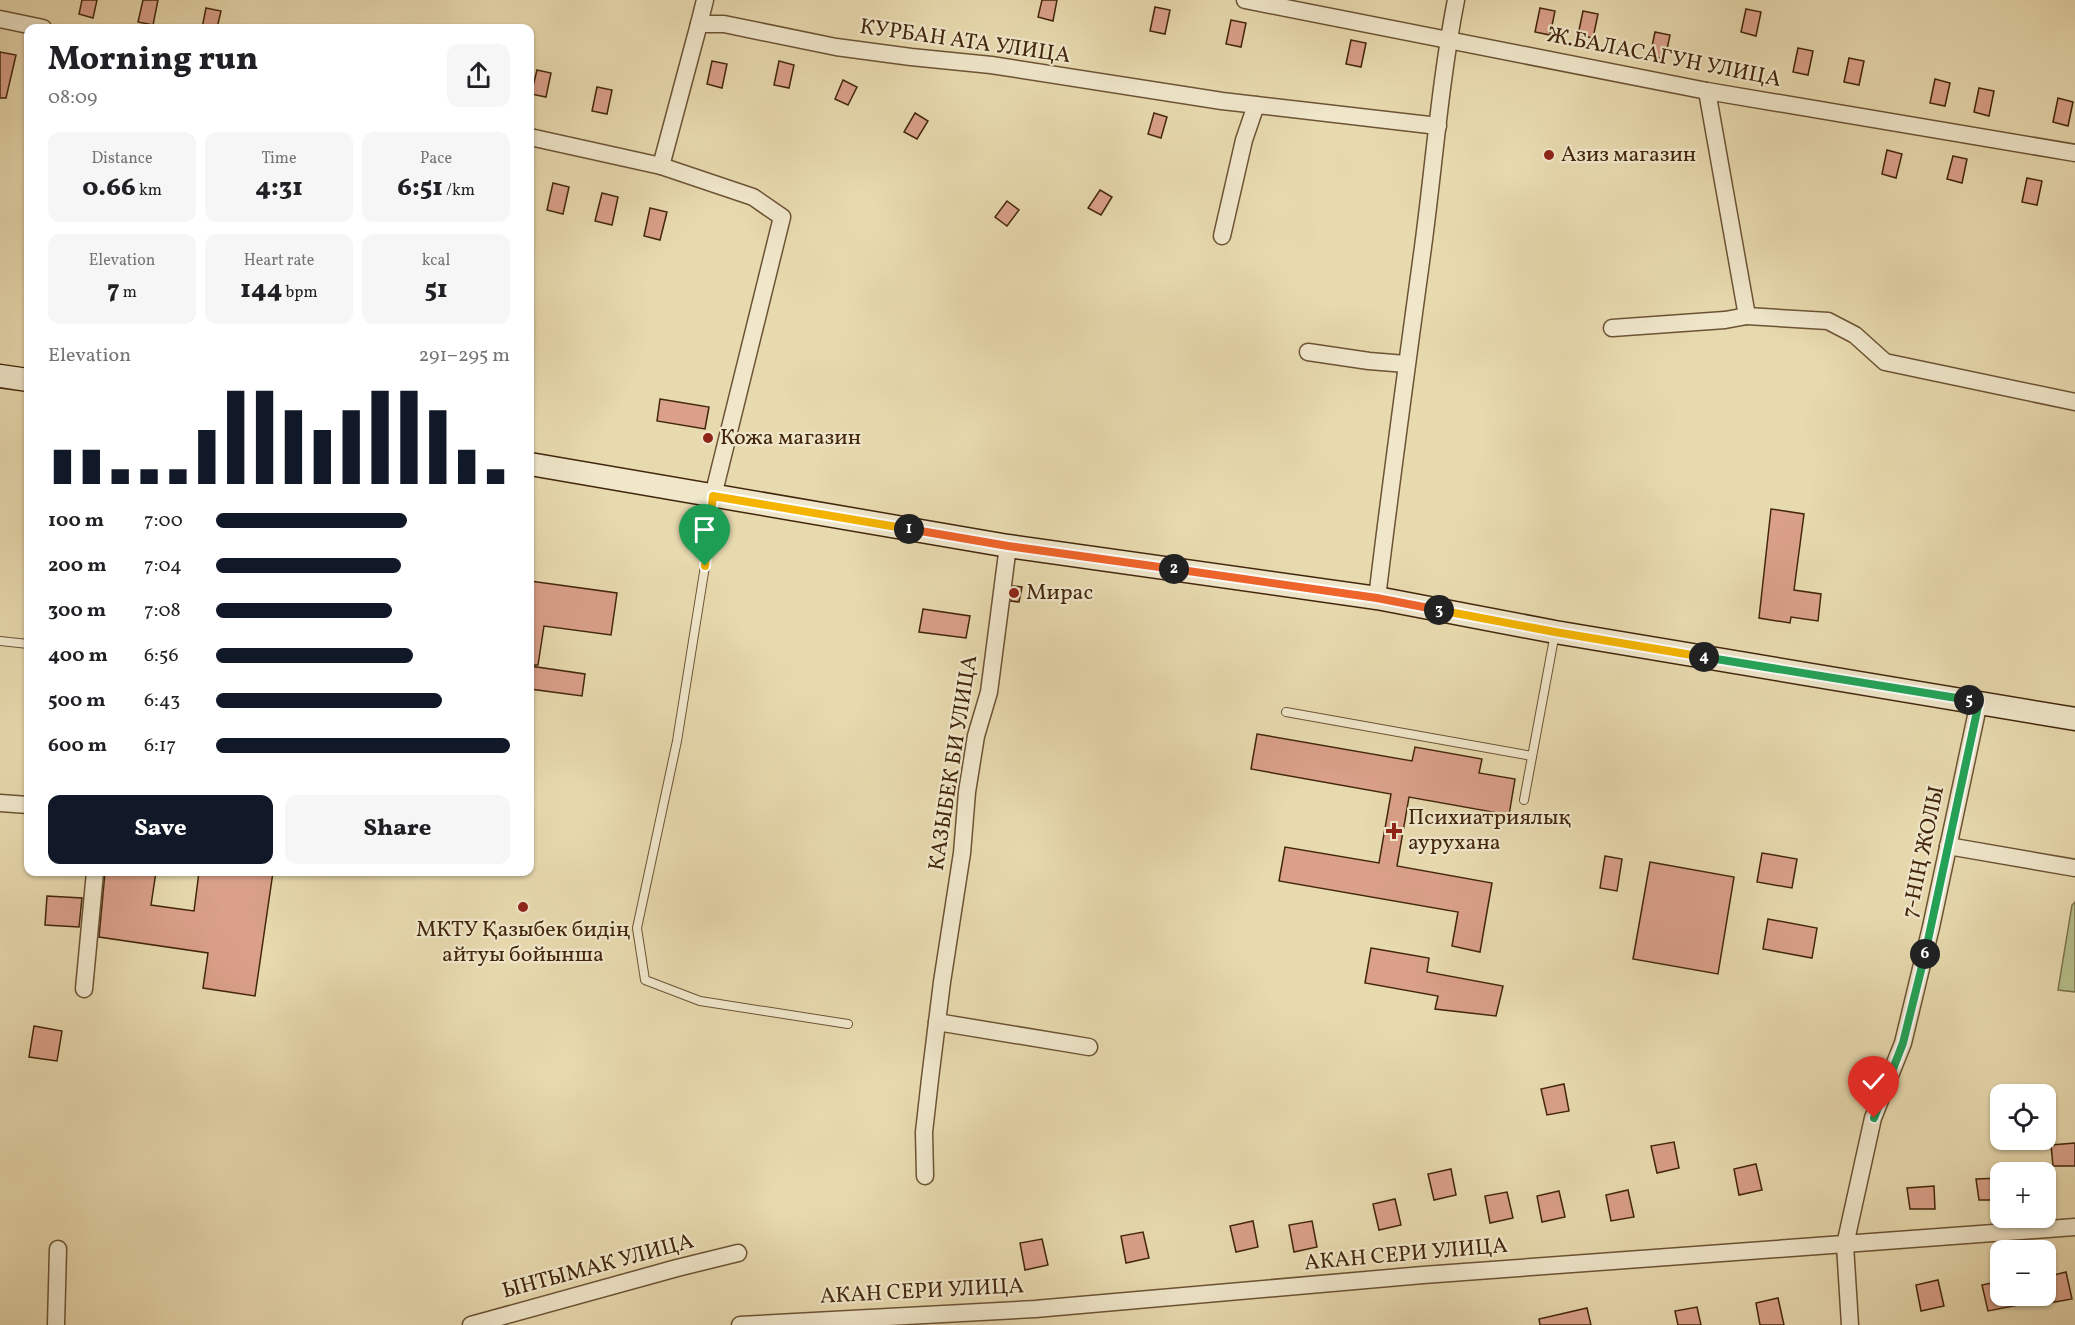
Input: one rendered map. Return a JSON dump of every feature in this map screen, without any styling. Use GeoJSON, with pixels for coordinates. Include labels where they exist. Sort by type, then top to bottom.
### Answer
{"type":"FeatureCollection","features":[{"type":"Feature","properties":{"kind":"main road"},"geometry":{"type":"LineString","coordinates":[[0,376],[24,379]]}},
{"type":"Feature","properties":{"kind":"main road"},"geometry":{"type":"LineString","coordinates":[[534,465],[1008,546],[1377,598],[1555,632],[2075,719]]}},
{"type":"Feature","properties":{"kind":"street"},"geometry":{"type":"LineString","coordinates":[[661,166],[705,0]]}},
{"type":"Feature","properties":{"kind":"street","name":"Ж.БАЛАСАГУН УЛИЦА"},"geometry":{"type":"LineString","coordinates":[[1245,0],[1707,91],[2075,153]]}},
{"type":"Feature","properties":{"kind":"street"},"geometry":{"type":"LineString","coordinates":[[1377,598],[1448,39],[1456,0]]}},
{"type":"Feature","properties":{"kind":"street"},"geometry":{"type":"LineString","coordinates":[[0,19],[24,24]]}},
{"type":"Feature","properties":{"kind":"street","name":"КУРБАН АТА УЛИЦА"},"geometry":{"type":"LineString","coordinates":[[699,24],[724,24],[836,47],[991,65],[1256,105],[1438,126]]}},
{"type":"Feature","properties":{"kind":"street"},"geometry":{"type":"LineString","coordinates":[[1707,91],[1747,316]]}},
{"type":"Feature","properties":{"kind":"street"},"geometry":{"type":"LineString","coordinates":[[1222,236],[1244,140],[1256,105]]}},
{"type":"Feature","properties":{"kind":"street"},"geometry":{"type":"LineString","coordinates":[[534,138],[661,166],[753,197],[782,217],[713,496]]}},
{"type":"Feature","properties":{"kind":"street"},"geometry":{"type":"LineString","coordinates":[[1612,328],[1725,320],[1747,316],[1828,321],[1855,335],[1885,362],[2075,402]]}},
{"type":"Feature","properties":{"kind":"street"},"geometry":{"type":"LineString","coordinates":[[1308,352],[1406,364]]}},
{"type":"Feature","properties":{"kind":"street","name":"КАЗЫБЕК БИ УЛИЦА"},"geometry":{"type":"LineString","coordinates":[[925,1176],[924,1132],[937,1022],[962,853],[969,780],[976,736],[988,692],[1008,546]]}},
{"type":"Feature","properties":{"kind":"street","name":"7-НІҢ ЖОЛЫ"},"geometry":{"type":"LineString","coordinates":[[1850,1325],[1845,1245],[1874,1118],[1903,1043],[1979,702]]}},
{"type":"Feature","properties":{"kind":"street"},"geometry":{"type":"LineString","coordinates":[[0,803],[24,805]]}},
{"type":"Feature","properties":{"kind":"street"},"geometry":{"type":"LineString","coordinates":[[1948,846],[2075,868]]}},
{"type":"Feature","properties":{"kind":"street"},"geometry":{"type":"LineString","coordinates":[[84,989],[95,876]]}},
{"type":"Feature","properties":{"kind":"street"},"geometry":{"type":"LineString","coordinates":[[937,1022],[1089,1047]]}},
{"type":"Feature","properties":{"kind":"street","name":"АКАН СЕРИ УЛИЦА"},"geometry":{"type":"LineString","coordinates":[[740,1325],[903,1320],[1423,1275],[2075,1227]]}},
{"type":"Feature","properties":{"kind":"street"},"geometry":{"type":"LineString","coordinates":[[56,1325],[58,1249]]}},
{"type":"Feature","properties":{"kind":"street","name":"ЫНТЫМАК УЛИЦА"},"geometry":{"type":"LineString","coordinates":[[471,1325],[738,1253]]}},
{"type":"Feature","properties":{"kind":"lane"},"geometry":{"type":"LineString","coordinates":[[713,496],[705,566],[677,741],[637,928],[645,980],[699,1001],[848,1024]]}},
{"type":"Feature","properties":{"kind":"lane"},"geometry":{"type":"LineString","coordinates":[[1524,800],[1555,632]]}},
{"type":"Feature","properties":{"kind":"lane"},"geometry":{"type":"LineString","coordinates":[[0,641],[24,644]]}},
{"type":"Feature","properties":{"kind":"lane"},"geometry":{"type":"LineString","coordinates":[[1286,712],[1532,756]]}},
{"type":"Feature","properties":{"kind":"green space"},"geometry":{"type":"Polygon","coordinates":[[[2075,902],[2075,992],[2058,990],[2072,905],[2075,902]]]}},
{"type":"Feature","properties":{"kind":"building"},"geometry":{"type":"Polygon","coordinates":[[[82,0],[97,0],[93,18],[79,14],[82,0]]]}},
{"type":"Feature","properties":{"kind":"building"},"geometry":{"type":"Polygon","coordinates":[[[143,0],[158,0],[153,24],[138,22],[143,0]]]}},
{"type":"Feature","properties":{"kind":"building"},"geometry":{"type":"Polygon","coordinates":[[[1042,0],[1057,0],[1053,21],[1038,17],[1042,0]]]}},
{"type":"Feature","properties":{"kind":"building"},"geometry":{"type":"Polygon","coordinates":[[[1155,7],[1170,10],[1165,34],[1150,31],[1155,7]]]}},
{"type":"Feature","properties":{"kind":"building"},"geometry":{"type":"Polygon","coordinates":[[[206,8],[221,11],[218,24],[203,24],[206,8]]]}},
{"type":"Feature","properties":{"kind":"building"},"geometry":{"type":"Polygon","coordinates":[[[1540,8],[1555,11],[1550,35],[1535,32],[1540,8]]]}},
{"type":"Feature","properties":{"kind":"building"},"geometry":{"type":"Polygon","coordinates":[[[1746,9],[1761,12],[1756,36],[1741,32],[1746,9]]]}},
{"type":"Feature","properties":{"kind":"building"},"geometry":{"type":"Polygon","coordinates":[[[1583,11],[1598,14],[1593,38],[1578,35],[1583,11]]]}},
{"type":"Feature","properties":{"kind":"building"},"geometry":{"type":"Polygon","coordinates":[[[1231,20],[1246,23],[1241,47],[1226,44],[1231,20]]]}},
{"type":"Feature","properties":{"kind":"building"},"geometry":{"type":"Polygon","coordinates":[[[1655,32],[1670,35],[1665,59],[1650,56],[1655,32]]]}},
{"type":"Feature","properties":{"kind":"building"},"geometry":{"type":"Polygon","coordinates":[[[1351,40],[1366,43],[1361,67],[1346,64],[1351,40]]]}},
{"type":"Feature","properties":{"kind":"building"},"geometry":{"type":"Polygon","coordinates":[[[1798,48],[1813,51],[1808,75],[1793,72],[1798,48]]]}},
{"type":"Feature","properties":{"kind":"building"},"geometry":{"type":"Polygon","coordinates":[[[0,52],[16,55],[6,98],[0,98],[0,52]]]}},
{"type":"Feature","properties":{"kind":"building"},"geometry":{"type":"Polygon","coordinates":[[[1849,58],[1864,61],[1859,85],[1844,82],[1849,58]]]}},
{"type":"Feature","properties":{"kind":"building"},"geometry":{"type":"Polygon","coordinates":[[[712,61],[727,64],[722,88],[707,84],[712,61]]]}},
{"type":"Feature","properties":{"kind":"building"},"geometry":{"type":"Polygon","coordinates":[[[779,61],[794,65],[789,88],[774,85],[779,61]]]}},
{"type":"Feature","properties":{"kind":"building"},"geometry":{"type":"Polygon","coordinates":[[[537,70],[551,73],[546,97],[534,95],[537,70]]]}},
{"type":"Feature","properties":{"kind":"building"},"geometry":{"type":"Polygon","coordinates":[[[1935,79],[1950,83],[1945,106],[1930,103],[1935,79]]]}},
{"type":"Feature","properties":{"kind":"building"},"geometry":{"type":"Polygon","coordinates":[[[843,80],[857,87],[848,105],[835,99],[843,80]]]}},
{"type":"Feature","properties":{"kind":"building"},"geometry":{"type":"Polygon","coordinates":[[[597,87],[612,90],[607,114],[592,111],[597,87]]]}},
{"type":"Feature","properties":{"kind":"building"},"geometry":{"type":"Polygon","coordinates":[[[1979,88],[1994,91],[1989,116],[1974,112],[1979,88]]]}},
{"type":"Feature","properties":{"kind":"building"},"geometry":{"type":"Polygon","coordinates":[[[2058,98],[2073,102],[2068,126],[2053,122],[2058,98]]]}},
{"type":"Feature","properties":{"kind":"building"},"geometry":{"type":"Polygon","coordinates":[[[915,113],[928,121],[917,139],[904,132],[915,113]]]}},
{"type":"Feature","properties":{"kind":"building"},"geometry":{"type":"Polygon","coordinates":[[[1154,113],[1167,117],[1161,138],[1148,134],[1154,113]]]}},
{"type":"Feature","properties":{"kind":"building"},"geometry":{"type":"Polygon","coordinates":[[[1887,150],[1902,154],[1896,178],[1882,174],[1887,150]]]}},
{"type":"Feature","properties":{"kind":"building"},"geometry":{"type":"Polygon","coordinates":[[[1953,156],[1967,159],[1962,183],[1947,179],[1953,156]]]}},
{"type":"Feature","properties":{"kind":"building"},"geometry":{"type":"Polygon","coordinates":[[[2027,178],[2042,181],[2037,205],[2022,202],[2027,178]]]}},
{"type":"Feature","properties":{"kind":"building"},"geometry":{"type":"Polygon","coordinates":[[[553,183],[569,187],[563,214],[547,210],[553,183]]]}},
{"type":"Feature","properties":{"kind":"building"},"geometry":{"type":"Polygon","coordinates":[[[1100,190],[1112,197],[1101,215],[1088,208],[1100,190]]]}},
{"type":"Feature","properties":{"kind":"building"},"geometry":{"type":"Polygon","coordinates":[[[602,193],[618,197],[612,225],[595,221],[602,193]]]}},
{"type":"Feature","properties":{"kind":"building"},"geometry":{"type":"Polygon","coordinates":[[[1007,201],[1019,210],[1007,226],[995,217],[1007,201]]]}},
{"type":"Feature","properties":{"kind":"building"},"geometry":{"type":"Polygon","coordinates":[[[650,208],[667,212],[660,240],[644,236],[650,208]]]}},
{"type":"Feature","properties":{"kind":"building"},"geometry":{"type":"Polygon","coordinates":[[[660,399],[709,407],[705,429],[657,421],[660,399]]]}},
{"type":"Feature","properties":{"kind":"building"},"geometry":{"type":"Polygon","coordinates":[[[1771,509],[1804,514],[1794,590],[1821,594],[1818,621],[1791,617],[1790,623],[1759,618],[1771,509]]]}},
{"type":"Feature","properties":{"kind":"building"},"geometry":{"type":"Polygon","coordinates":[[[534,582],[617,593],[611,635],[544,626],[538,665],[534,665],[534,582]]]}},
{"type":"Feature","properties":{"kind":"building"},"geometry":{"type":"Polygon","coordinates":[[[1013,586],[1022,587],[1019,602],[1011,601],[1013,586]]]}},
{"type":"Feature","properties":{"kind":"building"},"geometry":{"type":"Polygon","coordinates":[[[923,609],[970,616],[966,638],[919,632],[923,609]]]}},
{"type":"Feature","properties":{"kind":"building"},"geometry":{"type":"Polygon","coordinates":[[[534,667],[585,674],[582,696],[534,690],[534,667]]]}},
{"type":"Feature","properties":{"kind":"building","name":"Психиатриялық аурухана"},"geometry":{"type":"Polygon","coordinates":[[[1257,734],[1412,761],[1415,747],[1482,759],[1479,773],[1515,779],[1509,815],[1409,797],[1397,866],[1492,883],[1480,952],[1452,946],[1458,912],[1279,881],[1285,847],[1379,863],[1391,794],[1251,769],[1257,734]]]}},
{"type":"Feature","properties":{"kind":"building"},"geometry":{"type":"Polygon","coordinates":[[[1762,853],[1797,859],[1792,888],[1757,882],[1762,853]]]}},
{"type":"Feature","properties":{"kind":"building"},"geometry":{"type":"Polygon","coordinates":[[[1605,856],[1622,859],[1617,891],[1600,888],[1605,856]]]}},
{"type":"Feature","properties":{"kind":"building"},"geometry":{"type":"Polygon","coordinates":[[[1650,862],[1734,877],[1718,974],[1633,959],[1650,862]]]}},
{"type":"Feature","properties":{"kind":"building"},"geometry":{"type":"Polygon","coordinates":[[[105,876],[155,876],[151,905],[194,911],[198,876],[272,876],[255,996],[203,988],[208,953],[99,937],[105,876]]]}},
{"type":"Feature","properties":{"kind":"building"},"geometry":{"type":"Polygon","coordinates":[[[47,896],[82,898],[79,927],[45,925],[47,896]]]}},
{"type":"Feature","properties":{"kind":"building"},"geometry":{"type":"Polygon","coordinates":[[[1768,919],[1817,928],[1812,958],[1763,949],[1768,919]]]}},
{"type":"Feature","properties":{"kind":"building"},"geometry":{"type":"Polygon","coordinates":[[[1371,948],[1429,958],[1427,972],[1503,986],[1496,1016],[1435,1009],[1438,996],[1365,983],[1371,948]]]}},
{"type":"Feature","properties":{"kind":"building"},"geometry":{"type":"Polygon","coordinates":[[[34,1026],[62,1031],[57,1061],[29,1057],[34,1026]]]}},
{"type":"Feature","properties":{"kind":"building"},"geometry":{"type":"Polygon","coordinates":[[[1564,1084],[1569,1111],[1547,1115],[1541,1089],[1564,1084]]]}},
{"type":"Feature","properties":{"kind":"building"},"geometry":{"type":"Polygon","coordinates":[[[1674,1142],[1679,1168],[1657,1173],[1651,1146],[1674,1142]]]}},
{"type":"Feature","properties":{"kind":"building"},"geometry":{"type":"Polygon","coordinates":[[[2075,1143],[2075,1166],[2056,1166],[2056,1162],[2053,1162],[2051,1150],[2056,1150],[2056,1145],[2075,1143]]]}},
{"type":"Feature","properties":{"kind":"building"},"geometry":{"type":"Polygon","coordinates":[[[1756,1164],[1762,1190],[1739,1195],[1734,1169],[1756,1164]]]}},
{"type":"Feature","properties":{"kind":"building"},"geometry":{"type":"Polygon","coordinates":[[[1451,1169],[1456,1195],[1434,1200],[1428,1174],[1451,1169]]]}},
{"type":"Feature","properties":{"kind":"building"},"geometry":{"type":"Polygon","coordinates":[[[1990,1178],[1990,1200],[1979,1200],[1976,1179],[1990,1178]]]}},
{"type":"Feature","properties":{"kind":"building"},"geometry":{"type":"Polygon","coordinates":[[[1934,1186],[1935,1209],[1910,1209],[1907,1188],[1934,1186]]]}},
{"type":"Feature","properties":{"kind":"building"},"geometry":{"type":"Polygon","coordinates":[[[1628,1190],[1634,1217],[1611,1221],[1606,1195],[1628,1190]]]}},
{"type":"Feature","properties":{"kind":"building"},"geometry":{"type":"Polygon","coordinates":[[[1559,1191],[1565,1217],[1542,1222],[1537,1196],[1559,1191]]]}},
{"type":"Feature","properties":{"kind":"building"},"geometry":{"type":"Polygon","coordinates":[[[1507,1192],[1513,1218],[1490,1223],[1485,1196],[1507,1192]]]}},
{"type":"Feature","properties":{"kind":"building"},"geometry":{"type":"Polygon","coordinates":[[[1395,1199],[1401,1225],[1379,1230],[1373,1204],[1395,1199]]]}},
{"type":"Feature","properties":{"kind":"building"},"geometry":{"type":"Polygon","coordinates":[[[1253,1221],[1258,1247],[1236,1252],[1230,1226],[1253,1221]]]}},
{"type":"Feature","properties":{"kind":"building"},"geometry":{"type":"Polygon","coordinates":[[[1312,1221],[1317,1247],[1294,1252],[1289,1225],[1312,1221]]]}},
{"type":"Feature","properties":{"kind":"building"},"geometry":{"type":"Polygon","coordinates":[[[1143,1232],[1149,1258],[1126,1263],[1121,1236],[1143,1232]]]}},
{"type":"Feature","properties":{"kind":"building"},"geometry":{"type":"Polygon","coordinates":[[[1042,1239],[1048,1265],[1025,1270],[1020,1243],[1042,1239]]]}},
{"type":"Feature","properties":{"kind":"building"},"geometry":{"type":"Polygon","coordinates":[[[2066,1272],[2072,1299],[2056,1302],[2056,1274],[2066,1272]]]}},
{"type":"Feature","properties":{"kind":"building"},"geometry":{"type":"Polygon","coordinates":[[[1938,1280],[1944,1306],[1921,1311],[1916,1285],[1938,1280]]]}},
{"type":"Feature","properties":{"kind":"building"},"geometry":{"type":"Polygon","coordinates":[[[1990,1283],[1990,1306],[2014,1306],[1988,1311],[1982,1285],[1990,1283]]]}},
{"type":"Feature","properties":{"kind":"building"},"geometry":{"type":"Polygon","coordinates":[[[1778,1298],[1784,1325],[1760,1325],[1756,1303],[1778,1298]]]}},
{"type":"Feature","properties":{"kind":"building"},"geometry":{"type":"Polygon","coordinates":[[[1697,1307],[1701,1325],[1678,1325],[1675,1311],[1697,1307]]]}},
{"type":"Feature","properties":{"kind":"building"},"geometry":{"type":"Polygon","coordinates":[[[1587,1308],[1591,1325],[1540,1325],[1539,1319],[1587,1308]]]}},
{"type":"Feature","properties":{"kind":"place","name":"Азиз магазин"},"geometry":{"type":"Point","coordinates":[1549,155]}},
{"type":"Feature","properties":{"kind":"place","name":"Кожа магазин"},"geometry":{"type":"Point","coordinates":[708,438]}},
{"type":"Feature","properties":{"kind":"place","name":"Мирас"},"geometry":{"type":"Point","coordinates":[1014,593]}},
{"type":"Feature","properties":{"kind":"place","name":"Психиатриялық аурухана"},"geometry":{"type":"Point","coordinates":[1394,831]}},
{"type":"Feature","properties":{"kind":"place","name":"МКТУ Қазыбек бидің айтуы бойынша"},"geometry":{"type":"Point","coordinates":[523,907]}},
{"type":"Feature","properties":{"kind":"route"},"geometry":{"type":"LineString","coordinates":[[705,566],[713,496],[1008,546],[1377,598],[1555,632],[1979,702],[1931,927],[1903,1043],[1874,1118]]}}]}
